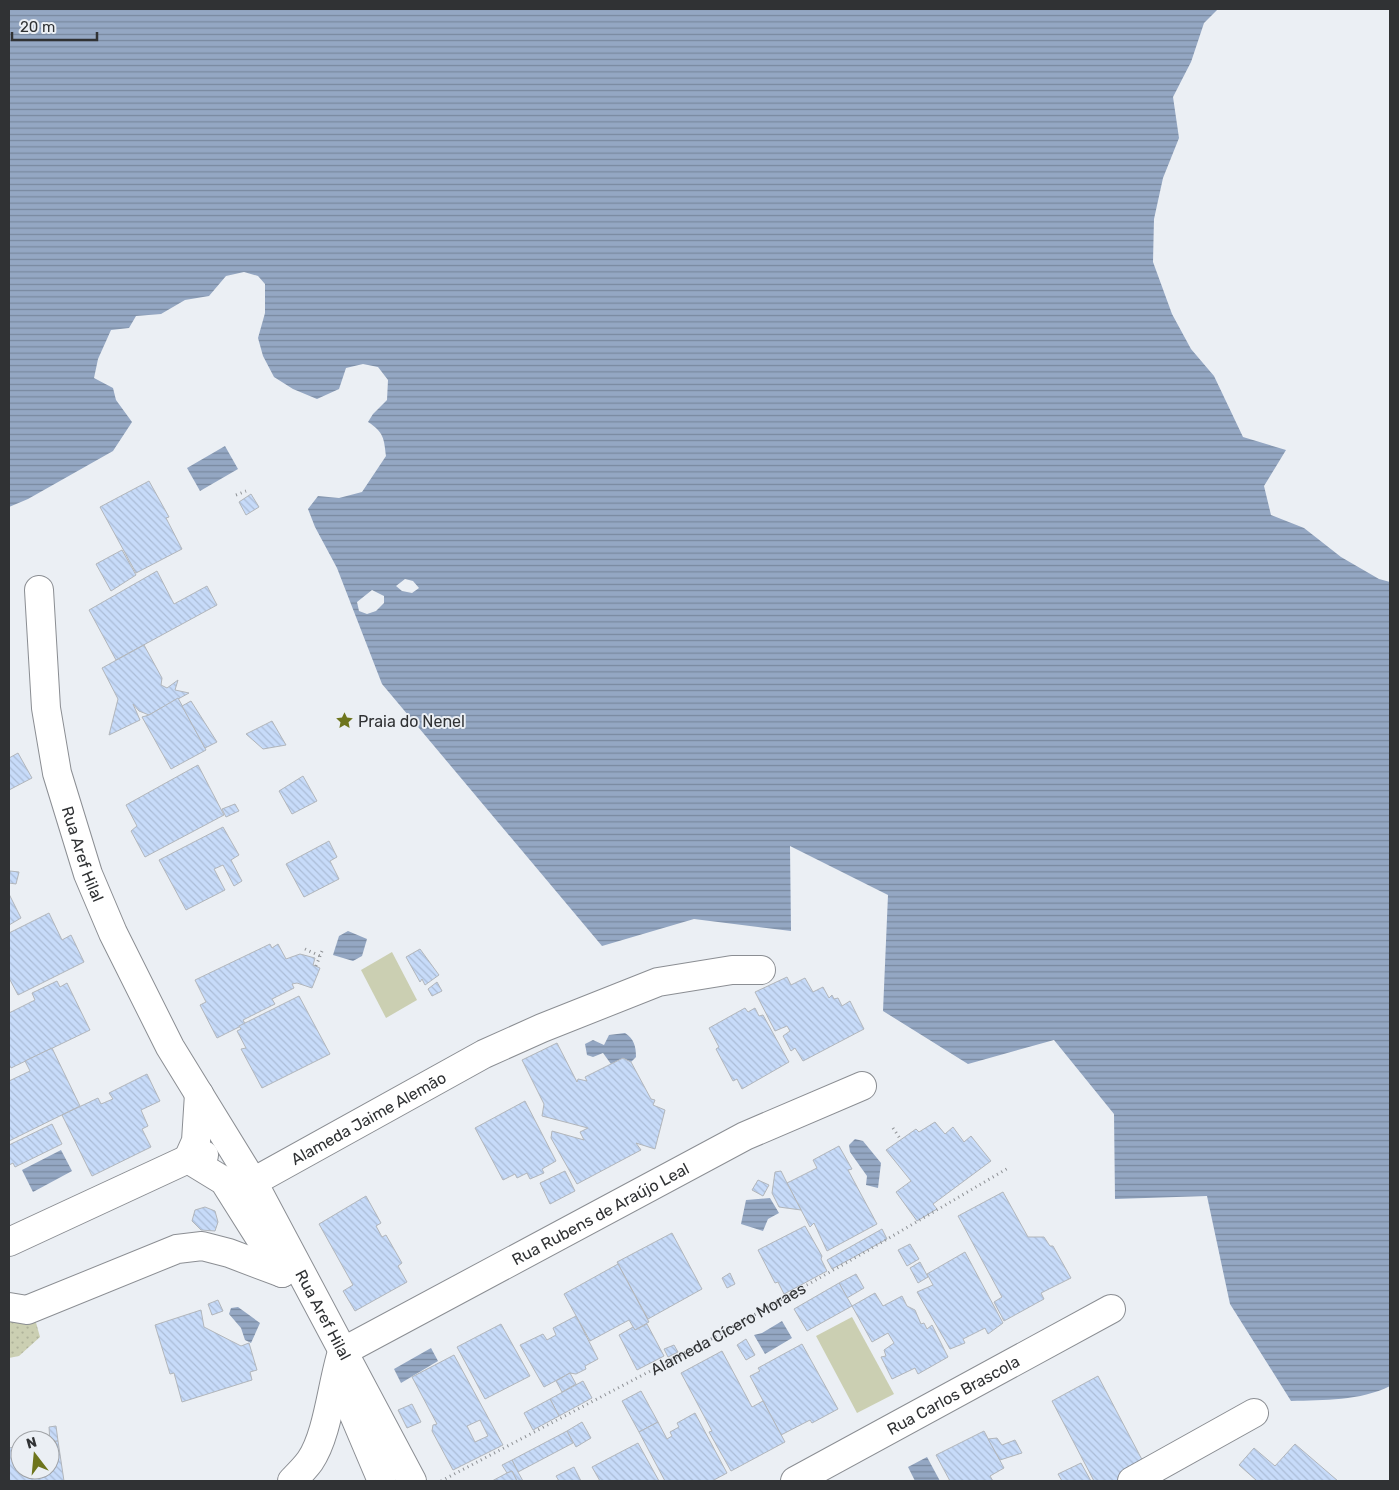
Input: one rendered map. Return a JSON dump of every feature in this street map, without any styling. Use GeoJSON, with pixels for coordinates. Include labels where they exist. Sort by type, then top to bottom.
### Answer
{"type":"FeatureCollection","features":[{"type":"Feature","properties":{"kind":"street","name":"Rua Aref Hilal"},"geometry":{"type":"LineString","coordinates":[[39,590],[46,708],[55,764],[88,874],[113,933],[148,1006],[170,1047],[252,1182],[339,1362],[382,1481]]}},
{"type":"Feature","properties":{"kind":"street","name":"Alameda Jaime Alemão"},"geometry":{"type":"LineString","coordinates":[[252,1182],[484,1054],[542,1028],[658,982],[732,970],[761,970]]}},
{"type":"Feature","properties":{"kind":"street","name":"Rua Rubens de Araújo Leal"},"geometry":{"type":"LineString","coordinates":[[339,1362],[744,1136],[862,1086]]}},
{"type":"Feature","properties":{"kind":"street"},"geometry":{"type":"LineString","coordinates":[[188,1159],[196,1141],[199,1094]]}},
{"type":"Feature","properties":{"kind":"street"},"geometry":{"type":"LineString","coordinates":[[9,1242],[188,1159],[232,1149]]}},
{"type":"Feature","properties":{"kind":"street","name":"Rua Aref Hilal"},"geometry":{"type":"LineString","coordinates":[[188,1159],[224,1181],[412,1481]]}},
{"type":"Feature","properties":{"kind":"street","name":"Rua Aref Hilal"},"geometry":{"type":"LineString","coordinates":[[9,1307],[27,1310],[177,1249],[193,1247],[202,1246],[229,1252],[282,1273]]}},
{"type":"Feature","properties":{"kind":"street","name":"Rua Carlos Brascola"},"geometry":{"type":"LineString","coordinates":[[795,1481],[1111,1308]]}},
{"type":"Feature","properties":{"kind":"street"},"geometry":{"type":"LineString","coordinates":[[292,1481],[311,1460],[324,1429],[339,1362]]}},
{"type":"Feature","properties":{"kind":"street"},"geometry":{"type":"LineString","coordinates":[[1132,1481],[1254,1413]]}},
{"type":"Feature","properties":{"kind":"path"},"geometry":{"type":"LineString","coordinates":[[236,495],[246,491]]}},
{"type":"Feature","properties":{"kind":"path"},"geometry":{"type":"LineString","coordinates":[[305,949],[320,956]]}},
{"type":"Feature","properties":{"kind":"path"},"geometry":{"type":"LineString","coordinates":[[316,966],[322,951]]}},
{"type":"Feature","properties":{"kind":"path"},"geometry":{"type":"LineString","coordinates":[[892,1128],[901,1140]]}},
{"type":"Feature","properties":{"kind":"path","name":"Alameda Cícero Moraes"},"geometry":{"type":"LineString","coordinates":[[441,1481],[715,1337],[1010,1167]]}},
{"type":"Feature","properties":{"kind":"green space"},"geometry":{"type":"Polygon","coordinates":[[[392,952],[417,1000],[386,1018],[361,970],[392,952]]]}},
{"type":"Feature","properties":{"kind":"green space"},"geometry":{"type":"Polygon","coordinates":[[[9,1308],[35,1319],[40,1337],[19,1356],[9,1358],[9,1308]]]}},
{"type":"Feature","properties":{"kind":"green space"},"geometry":{"type":"Polygon","coordinates":[[[852,1317],[894,1394],[857,1413],[816,1336],[852,1317]]]}},
{"type":"Feature","properties":{"kind":"water"},"geometry":{"type":"Polygon","coordinates":[[[9,9],[1218,9],[1204,23],[1191,62],[1173,97],[1179,138],[1163,178],[1154,219],[1153,262],[1172,314],[1191,349],[1214,376],[1243,437],[1286,450],[1264,486],[1271,515],[1304,528],[1341,557],[1379,579],[1390,582],[1390,1386],[1367,1395],[1354,1397],[1291,1401],[1230,1304],[1207,1196],[1115,1199],[1114,1114],[1054,1040],[968,1064],[883,1011],[888,895],[790,846],[791,931],[694,919],[602,946],[382,684],[337,568],[315,527],[308,509],[318,496],[339,498],[362,492],[386,456],[382,436],[368,422],[387,400],[388,380],[378,367],[363,364],[346,368],[339,389],[317,399],[293,389],[274,377],[263,356],[258,338],[265,313],[265,284],[258,276],[244,272],[226,276],[209,296],[185,300],[161,314],[136,316],[129,328],[111,330],[98,359],[94,378],[113,388],[116,400],[132,422],[113,451],[28,499],[9,507],[9,9]],[[405,579],[396,586],[402,591],[412,593],[419,588],[413,581],[405,579]],[[372,590],[357,602],[359,611],[367,614],[376,611],[384,603],[384,596],[372,590]]]}},
{"type":"Feature","properties":{"kind":"water"},"geometry":{"type":"Polygon","coordinates":[[[225,446],[238,469],[200,491],[187,468],[225,446]]]}},
{"type":"Feature","properties":{"kind":"water"},"geometry":{"type":"Polygon","coordinates":[[[348,931],[367,939],[362,956],[353,961],[333,955],[339,936],[348,931]]]}},
{"type":"Feature","properties":{"kind":"water"},"geometry":{"type":"Polygon","coordinates":[[[625,1033],[631,1038],[635,1046],[636,1057],[631,1062],[623,1058],[611,1064],[603,1053],[593,1057],[587,1055],[585,1044],[593,1040],[604,1045],[609,1035],[625,1033]]]}},
{"type":"Feature","properties":{"kind":"water"},"geometry":{"type":"Polygon","coordinates":[[[855,1139],[863,1141],[881,1163],[878,1188],[866,1185],[867,1176],[850,1152],[849,1145],[855,1139]]]}},
{"type":"Feature","properties":{"kind":"water"},"geometry":{"type":"Polygon","coordinates":[[[61,1150],[72,1171],[33,1192],[22,1170],[61,1150]]]}},
{"type":"Feature","properties":{"kind":"water"},"geometry":{"type":"Polygon","coordinates":[[[770,1198],[779,1213],[768,1219],[763,1231],[741,1224],[746,1200],[770,1198]]]}},
{"type":"Feature","properties":{"kind":"water"},"geometry":{"type":"Polygon","coordinates":[[[238,1307],[260,1323],[251,1343],[245,1340],[241,1328],[229,1314],[231,1308],[238,1307]]]}},
{"type":"Feature","properties":{"kind":"water"},"geometry":{"type":"Polygon","coordinates":[[[782,1321],[792,1338],[765,1354],[754,1335],[762,1333],[782,1321]]]}},
{"type":"Feature","properties":{"kind":"water"},"geometry":{"type":"Polygon","coordinates":[[[431,1348],[438,1361],[401,1383],[394,1369],[431,1348]]]}},
{"type":"Feature","properties":{"kind":"water"},"geometry":{"type":"Polygon","coordinates":[[[927,1457],[940,1481],[915,1481],[908,1467],[927,1457]]]}},
{"type":"Feature","properties":{"kind":"building"},"geometry":{"type":"Polygon","coordinates":[[[149,481],[169,517],[166,518],[182,549],[136,573],[100,507],[149,481]]]}},
{"type":"Feature","properties":{"kind":"building"},"geometry":{"type":"Polygon","coordinates":[[[251,494],[259,507],[246,515],[239,502],[251,494]]]}},
{"type":"Feature","properties":{"kind":"building"},"geometry":{"type":"Polygon","coordinates":[[[122,550],[136,575],[111,591],[96,564],[122,550]]]}},
{"type":"Feature","properties":{"kind":"building"},"geometry":{"type":"Polygon","coordinates":[[[157,571],[174,604],[207,586],[217,605],[116,660],[89,610],[157,571]]]}},
{"type":"Feature","properties":{"kind":"building"},"geometry":{"type":"Polygon","coordinates":[[[144,645],[162,678],[161,685],[167,688],[178,680],[175,690],[189,693],[149,715],[139,711],[133,704],[140,720],[109,735],[118,699],[102,668],[144,645]]]}},
{"type":"Feature","properties":{"kind":"building"},"geometry":{"type":"Polygon","coordinates":[[[178,698],[206,750],[171,769],[142,717],[178,698]]]}},
{"type":"Feature","properties":{"kind":"building"},"geometry":{"type":"Polygon","coordinates":[[[191,701],[217,742],[205,748],[182,706],[191,701]]]}},
{"type":"Feature","properties":{"kind":"building"},"geometry":{"type":"Polygon","coordinates":[[[272,721],[286,745],[263,749],[246,734],[272,721]]]}},
{"type":"Feature","properties":{"kind":"building"},"geometry":{"type":"Polygon","coordinates":[[[18,753],[32,778],[9,790],[9,758],[18,753]]]}},
{"type":"Feature","properties":{"kind":"building"},"geometry":{"type":"Polygon","coordinates":[[[198,765],[224,815],[145,857],[131,831],[137,826],[126,805],[198,765]]]}},
{"type":"Feature","properties":{"kind":"building"},"geometry":{"type":"Polygon","coordinates":[[[303,776],[317,801],[292,814],[279,791],[303,776]]]}},
{"type":"Feature","properties":{"kind":"building"},"geometry":{"type":"Polygon","coordinates":[[[235,804],[239,811],[226,817],[222,809],[235,804]]]}},
{"type":"Feature","properties":{"kind":"building"},"geometry":{"type":"Polygon","coordinates":[[[223,827],[239,855],[231,860],[242,881],[234,886],[223,865],[214,869],[225,890],[186,910],[159,860],[223,827]]]}},
{"type":"Feature","properties":{"kind":"building"},"geometry":{"type":"Polygon","coordinates":[[[329,841],[337,857],[330,861],[339,879],[304,897],[286,864],[329,841]]]}},
{"type":"Feature","properties":{"kind":"building"},"geometry":{"type":"Polygon","coordinates":[[[10,871],[19,872],[16,884],[9,883],[10,871]]]}},
{"type":"Feature","properties":{"kind":"building"},"geometry":{"type":"Polygon","coordinates":[[[9,894],[21,918],[9,925],[9,894]]]}},
{"type":"Feature","properties":{"kind":"building"},"geometry":{"type":"Polygon","coordinates":[[[49,913],[62,940],[71,935],[84,962],[18,995],[9,978],[9,933],[49,913]]]}},
{"type":"Feature","properties":{"kind":"building"},"geometry":{"type":"Polygon","coordinates":[[[270,944],[272,948],[278,944],[286,959],[300,954],[315,958],[313,965],[320,968],[312,988],[297,983],[292,984],[294,988],[272,999],[275,1004],[243,1020],[245,1024],[217,1038],[200,1005],[206,1002],[195,980],[270,944]]]}},
{"type":"Feature","properties":{"kind":"building"},"geometry":{"type":"Polygon","coordinates":[[[420,949],[439,975],[425,985],[422,979],[420,982],[406,957],[420,949]]]}},
{"type":"Feature","properties":{"kind":"building"},"geometry":{"type":"Polygon","coordinates":[[[787,977],[791,985],[805,978],[813,992],[823,987],[829,998],[832,995],[834,999],[838,998],[842,1006],[850,1001],[864,1029],[803,1061],[795,1048],[791,1051],[783,1036],[790,1031],[787,1026],[775,1031],[755,992],[787,977]]]}},
{"type":"Feature","properties":{"kind":"building"},"geometry":{"type":"Polygon","coordinates":[[[57,981],[60,987],[67,983],[90,1030],[11,1068],[9,1064],[9,1013],[35,1000],[32,993],[57,981]]]}},
{"type":"Feature","properties":{"kind":"building"},"geometry":{"type":"Polygon","coordinates":[[[437,982],[442,991],[432,996],[428,989],[437,982]]]}},
{"type":"Feature","properties":{"kind":"building"},"geometry":{"type":"Polygon","coordinates":[[[299,996],[330,1054],[262,1088],[241,1049],[246,1048],[237,1031],[241,1029],[239,1026],[299,996]]]}},
{"type":"Feature","properties":{"kind":"building"},"geometry":{"type":"Polygon","coordinates":[[[745,1008],[748,1012],[755,1008],[759,1016],[763,1015],[789,1062],[742,1089],[737,1079],[733,1081],[716,1049],[719,1047],[709,1028],[745,1008]]]}},
{"type":"Feature","properties":{"kind":"building"},"geometry":{"type":"Polygon","coordinates":[[[557,1043],[577,1082],[578,1079],[587,1081],[585,1077],[623,1058],[631,1062],[651,1099],[655,1100],[653,1105],[665,1110],[655,1149],[636,1143],[641,1150],[577,1184],[551,1138],[552,1131],[584,1140],[580,1132],[588,1128],[542,1116],[544,1104],[522,1060],[557,1043]]]}},
{"type":"Feature","properties":{"kind":"building"},"geometry":{"type":"Polygon","coordinates":[[[52,1048],[80,1106],[9,1141],[9,1081],[30,1071],[25,1061],[52,1048]]]}},
{"type":"Feature","properties":{"kind":"building"},"geometry":{"type":"Polygon","coordinates":[[[147,1074],[160,1101],[141,1110],[148,1126],[142,1129],[151,1147],[92,1176],[62,1115],[98,1098],[101,1104],[113,1099],[109,1093],[147,1074]]]}},
{"type":"Feature","properties":{"kind":"building"},"geometry":{"type":"Polygon","coordinates":[[[525,1101],[556,1161],[542,1169],[544,1173],[530,1179],[527,1173],[517,1178],[515,1174],[503,1180],[475,1128],[525,1101]]]}},
{"type":"Feature","properties":{"kind":"building"},"geometry":{"type":"Polygon","coordinates":[[[935,1122],[945,1134],[953,1127],[964,1142],[971,1136],[991,1161],[933,1204],[937,1209],[917,1221],[896,1192],[911,1181],[886,1150],[916,1129],[919,1132],[935,1122]]]}},
{"type":"Feature","properties":{"kind":"building"},"geometry":{"type":"Polygon","coordinates":[[[52,1124],[62,1144],[15,1167],[13,1163],[9,1165],[9,1145],[52,1124]]]}},
{"type":"Feature","properties":{"kind":"building"},"geometry":{"type":"Polygon","coordinates":[[[839,1146],[852,1169],[848,1170],[877,1224],[827,1251],[814,1223],[810,1227],[787,1183],[817,1168],[813,1160],[839,1146]]]}},
{"type":"Feature","properties":{"kind":"building"},"geometry":{"type":"Polygon","coordinates":[[[565,1171],[575,1191],[550,1204],[540,1183],[565,1171]]]}},
{"type":"Feature","properties":{"kind":"building"},"geometry":{"type":"Polygon","coordinates":[[[781,1171],[801,1210],[779,1207],[772,1193],[775,1172],[781,1171]]]}},
{"type":"Feature","properties":{"kind":"building"},"geometry":{"type":"Polygon","coordinates":[[[758,1180],[769,1185],[763,1196],[752,1190],[758,1180]]]}},
{"type":"Feature","properties":{"kind":"building"},"geometry":{"type":"Polygon","coordinates":[[[1003,1192],[1028,1237],[1044,1237],[1050,1246],[1053,1246],[1071,1278],[1041,1293],[1044,1299],[1004,1321],[994,1302],[1002,1297],[958,1216],[1003,1192]]]}},
{"type":"Feature","properties":{"kind":"building"},"geometry":{"type":"Polygon","coordinates":[[[366,1196],[381,1223],[376,1226],[382,1237],[386,1235],[402,1263],[398,1266],[407,1282],[355,1311],[343,1291],[353,1285],[319,1224],[366,1196]]]}},
{"type":"Feature","properties":{"kind":"building"},"geometry":{"type":"Polygon","coordinates":[[[205,1207],[215,1211],[218,1222],[215,1231],[201,1230],[192,1221],[195,1210],[205,1207]]]}},
{"type":"Feature","properties":{"kind":"building"},"geometry":{"type":"Polygon","coordinates":[[[805,1226],[822,1256],[821,1259],[827,1271],[784,1294],[778,1282],[775,1283],[758,1250],[805,1226]]]}},
{"type":"Feature","properties":{"kind":"building"},"geometry":{"type":"Polygon","coordinates":[[[882,1229],[887,1239],[832,1269],[827,1260],[882,1229]]]}},
{"type":"Feature","properties":{"kind":"building"},"geometry":{"type":"Polygon","coordinates":[[[672,1233],[702,1289],[648,1319],[617,1262],[672,1233]]]}},
{"type":"Feature","properties":{"kind":"building"},"geometry":{"type":"Polygon","coordinates":[[[910,1244],[919,1259],[907,1266],[898,1250],[910,1244]]]}},
{"type":"Feature","properties":{"kind":"building"},"geometry":{"type":"Polygon","coordinates":[[[965,1252],[1003,1323],[988,1334],[985,1328],[963,1339],[965,1343],[950,1349],[917,1292],[933,1285],[927,1274],[965,1252]]]}},
{"type":"Feature","properties":{"kind":"building"},"geometry":{"type":"Polygon","coordinates":[[[920,1262],[928,1277],[918,1283],[910,1268],[920,1262]]]}},
{"type":"Feature","properties":{"kind":"building"},"geometry":{"type":"Polygon","coordinates":[[[618,1264],[649,1322],[635,1330],[629,1320],[590,1341],[564,1294],[618,1264]]]}},
{"type":"Feature","properties":{"kind":"building"},"geometry":{"type":"Polygon","coordinates":[[[730,1273],[735,1284],[727,1288],[722,1278],[730,1273]]]}},
{"type":"Feature","properties":{"kind":"building"},"geometry":{"type":"Polygon","coordinates":[[[856,1274],[864,1288],[847,1298],[839,1283],[856,1274]]]}},
{"type":"Feature","properties":{"kind":"building"},"geometry":{"type":"Polygon","coordinates":[[[839,1283],[852,1306],[807,1331],[794,1309],[839,1283]]]}},
{"type":"Feature","properties":{"kind":"building"},"geometry":{"type":"Polygon","coordinates":[[[875,1293],[883,1306],[902,1296],[907,1306],[915,1310],[921,1324],[924,1323],[927,1329],[932,1325],[948,1357],[918,1374],[915,1368],[892,1379],[881,1357],[886,1356],[884,1350],[894,1343],[888,1333],[872,1342],[852,1306],[875,1293]]]}},
{"type":"Feature","properties":{"kind":"building"},"geometry":{"type":"Polygon","coordinates":[[[218,1300],[223,1311],[212,1315],[208,1304],[218,1300]]]}},
{"type":"Feature","properties":{"kind":"building"},"geometry":{"type":"Polygon","coordinates":[[[201,1310],[204,1327],[241,1346],[249,1343],[257,1370],[250,1372],[252,1380],[182,1402],[174,1373],[170,1374],[155,1325],[201,1310]]]}},
{"type":"Feature","properties":{"kind":"building"},"geometry":{"type":"Polygon","coordinates":[[[576,1316],[598,1359],[585,1366],[586,1369],[576,1374],[570,1373],[544,1387],[520,1345],[543,1334],[547,1340],[556,1335],[553,1328],[576,1316]]]}},
{"type":"Feature","properties":{"kind":"building"},"geometry":{"type":"Polygon","coordinates":[[[501,1324],[530,1376],[485,1399],[457,1347],[501,1324]]]}},
{"type":"Feature","properties":{"kind":"building"},"geometry":{"type":"Polygon","coordinates":[[[647,1324],[664,1356],[637,1370],[619,1335],[633,1327],[635,1330],[647,1324]]]}},
{"type":"Feature","properties":{"kind":"building"},"geometry":{"type":"Polygon","coordinates":[[[746,1339],[755,1355],[746,1360],[737,1345],[746,1339]]]}},
{"type":"Feature","properties":{"kind":"building"},"geometry":{"type":"Polygon","coordinates":[[[802,1344],[838,1409],[812,1423],[810,1420],[781,1435],[750,1376],[760,1371],[758,1368],[802,1344]]]}},
{"type":"Feature","properties":{"kind":"building"},"geometry":{"type":"Polygon","coordinates":[[[674,1345],[678,1352],[668,1357],[664,1349],[674,1345]]]}},
{"type":"Feature","properties":{"kind":"building"},"geometry":{"type":"Polygon","coordinates":[[[722,1351],[752,1407],[763,1401],[785,1442],[731,1471],[709,1432],[712,1431],[681,1373],[722,1351]]]}},
{"type":"Feature","properties":{"kind":"building"},"geometry":{"type":"Polygon","coordinates":[[[454,1355],[503,1445],[453,1470],[432,1431],[433,1425],[437,1424],[412,1377],[454,1355]],[[480,1420],[467,1426],[475,1442],[488,1436],[480,1420]]]}},
{"type":"Feature","properties":{"kind":"building"},"geometry":{"type":"Polygon","coordinates":[[[570,1373],[576,1384],[562,1392],[556,1381],[570,1373]]]}},
{"type":"Feature","properties":{"kind":"building"},"geometry":{"type":"Polygon","coordinates":[[[1098,1376],[1148,1471],[1128,1481],[1094,1481],[1052,1401],[1098,1376]]]}},
{"type":"Feature","properties":{"kind":"building"},"geometry":{"type":"Polygon","coordinates":[[[583,1381],[592,1398],[559,1416],[550,1399],[583,1381]]]}},
{"type":"Feature","properties":{"kind":"building"},"geometry":{"type":"Polygon","coordinates":[[[641,1391],[658,1422],[639,1432],[622,1401],[641,1391]]]}},
{"type":"Feature","properties":{"kind":"building"},"geometry":{"type":"Polygon","coordinates":[[[550,1399],[559,1416],[533,1430],[524,1413],[550,1399]]]}},
{"type":"Feature","properties":{"kind":"building"},"geometry":{"type":"Polygon","coordinates":[[[412,1404],[421,1422],[407,1428],[398,1410],[412,1404]]]}},
{"type":"Feature","properties":{"kind":"building"},"geometry":{"type":"Polygon","coordinates":[[[695,1413],[727,1473],[712,1481],[665,1481],[639,1432],[658,1422],[667,1439],[672,1436],[670,1432],[679,1427],[677,1423],[695,1413]]]}},
{"type":"Feature","properties":{"kind":"building"},"geometry":{"type":"Polygon","coordinates":[[[582,1422],[591,1438],[576,1447],[567,1431],[582,1422]]]}},
{"type":"Feature","properties":{"kind":"building"},"geometry":{"type":"Polygon","coordinates":[[[56,1426],[57,1430],[49,1430],[49,1427],[56,1426]]]}},
{"type":"Feature","properties":{"kind":"building"},"geometry":{"type":"Polygon","coordinates":[[[567,1431],[573,1443],[518,1472],[512,1460],[567,1431]]]}},
{"type":"Feature","properties":{"kind":"building"},"geometry":{"type":"Polygon","coordinates":[[[984,1431],[1004,1468],[990,1476],[993,1481],[950,1481],[936,1455],[984,1431]]]}},
{"type":"Feature","properties":{"kind":"building"},"geometry":{"type":"Polygon","coordinates":[[[997,1438],[1002,1445],[1015,1440],[1022,1453],[1000,1460],[988,1439],[997,1438]]]}},
{"type":"Feature","properties":{"kind":"building"},"geometry":{"type":"Polygon","coordinates":[[[638,1443],[659,1481],[600,1481],[592,1467],[638,1443]]]}},
{"type":"Feature","properties":{"kind":"building"},"geometry":{"type":"Polygon","coordinates":[[[1295,1444],[1338,1481],[1257,1481],[1239,1465],[1254,1448],[1275,1466],[1295,1444]]]}},
{"type":"Feature","properties":{"kind":"building"},"geometry":{"type":"Polygon","coordinates":[[[9,1448],[10,1480],[60,1480],[60,1454],[64,1481],[9,1481],[9,1448]]]}},
{"type":"Feature","properties":{"kind":"building"},"geometry":{"type":"Polygon","coordinates":[[[512,1460],[523,1481],[517,1481],[512,1471],[507,1473],[502,1465],[512,1460]]]}},
{"type":"Feature","properties":{"kind":"building"},"geometry":{"type":"Polygon","coordinates":[[[1081,1463],[1091,1481],[1062,1481],[1058,1474],[1081,1463]]]}},
{"type":"Feature","properties":{"kind":"building"},"geometry":{"type":"Polygon","coordinates":[[[574,1467],[581,1481],[559,1481],[556,1476],[574,1467]]]}},
{"type":"Feature","properties":{"kind":"building"},"geometry":{"type":"Polygon","coordinates":[[[512,1471],[517,1481],[492,1481],[507,1473],[512,1471]]]}},
{"type":"Feature","properties":{"kind":"place","name":"Praia do Nenel"},"geometry":{"type":"Point","coordinates":[344,721]}}]}
